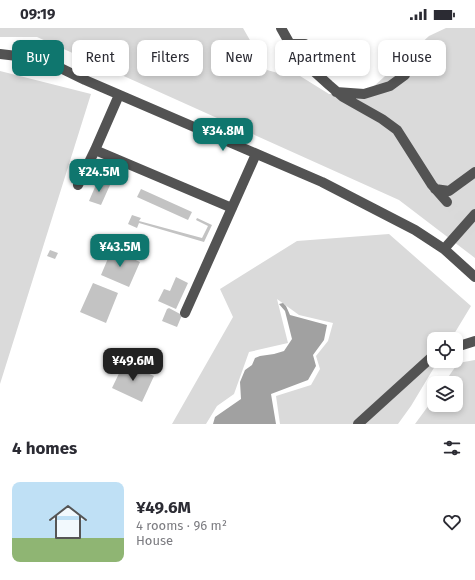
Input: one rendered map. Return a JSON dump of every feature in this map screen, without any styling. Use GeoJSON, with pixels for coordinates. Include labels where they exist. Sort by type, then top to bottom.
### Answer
{"type":"FeatureCollection","features":[{"type":"Feature","properties":{"kind":"street"},"geometry":{"type":"LineString","coordinates":[[281,28],[288,40]]}},
{"type":"Feature","properties":{"kind":"street"},"geometry":{"type":"LineString","coordinates":[[0,54],[42,59],[119,95],[322,182],[415,230],[444,249],[475,277]]}},
{"type":"Feature","properties":{"kind":"street"},"geometry":{"type":"LineString","coordinates":[[319,76],[343,97],[382,119],[397,130],[435,189],[447,202]]}},
{"type":"Feature","properties":{"kind":"street"},"geometry":{"type":"LineString","coordinates":[[336,92],[364,94],[390,86],[404,76]]}},
{"type":"Feature","properties":{"kind":"street"},"geometry":{"type":"LineString","coordinates":[[78,185],[119,95]]}},
{"type":"Feature","properties":{"kind":"street"},"geometry":{"type":"LineString","coordinates":[[95,150],[232,208]]}},
{"type":"Feature","properties":{"kind":"street"},"geometry":{"type":"LineString","coordinates":[[184,312],[256,154]]}},
{"type":"Feature","properties":{"kind":"street"},"geometry":{"type":"LineString","coordinates":[[435,189],[449,191],[475,172]]}},
{"type":"Feature","properties":{"kind":"street"},"geometry":{"type":"LineString","coordinates":[[444,249],[475,214]]}},
{"type":"Feature","properties":{"kind":"street"},"geometry":{"type":"LineString","coordinates":[[463,345],[474,343]]}},
{"type":"Feature","properties":{"kind":"street"},"geometry":{"type":"LineString","coordinates":[[358,424],[427,361]]}},
{"type":"Feature","properties":{"kind":"shaded area"},"geometry":{"type":"Polygon","coordinates":[[[0,28],[243,28],[250,40],[211,40],[211,76],[267,76],[267,70],[275,72],[275,76],[300,76],[329,94],[350,94],[373,87],[385,76],[446,76],[446,40],[425,40],[429,36],[446,28],[475,28],[475,258],[399,200],[124,76],[129,76],[129,40],[72,40],[72,53],[64,49],[64,40],[44,40],[37,37],[0,37],[0,28]]]}},
{"type":"Feature","properties":{"kind":"shaded area"},"geometry":{"type":"Polygon","coordinates":[[[0,71],[12,74],[12,76],[20,76],[91,94],[0,384],[0,71]]]}},
{"type":"Feature","properties":{"kind":"shaded area"},"geometry":{"type":"Polygon","coordinates":[[[389,234],[471,306],[455,332],[427,332],[427,368],[434,368],[429,376],[427,376],[427,379],[411,406],[398,424],[280,424],[276,396],[311,385],[320,369],[316,356],[328,341],[333,323],[299,315],[277,299],[288,343],[249,352],[234,394],[217,406],[206,424],[172,424],[233,317],[220,289],[297,241],[389,234]]]}},
{"type":"Feature","properties":{"kind":"shaded area"},"geometry":{"type":"Polygon","coordinates":[[[283,303],[290,315],[327,325],[324,340],[313,355],[316,366],[308,380],[271,394],[276,424],[213,424],[215,417],[241,399],[240,382],[245,370],[252,365],[255,358],[284,351],[292,339],[285,311],[279,304],[283,303]]]}},
{"type":"Feature","properties":{"kind":"shaded area"},"geometry":{"type":"Polygon","coordinates":[[[475,360],[475,424],[415,424],[427,408],[427,412],[463,412],[463,376],[449,376],[454,368],[463,368],[463,362],[475,360]]]}},
{"type":"Feature","properties":{"kind":"building"},"geometry":{"type":"Polygon","coordinates":[[[98,180],[110,185],[101,205],[89,201],[98,180]]]}},
{"type":"Feature","properties":{"kind":"building"},"geometry":{"type":"Polygon","coordinates":[[[141,189],[192,212],[188,220],[137,197],[141,189]]]}},
{"type":"Feature","properties":{"kind":"building"},"geometry":{"type":"Polygon","coordinates":[[[132,215],[141,218],[139,221],[202,238],[208,226],[196,220],[197,218],[212,225],[204,242],[139,223],[137,228],[128,224],[132,215]]]}},
{"type":"Feature","properties":{"kind":"building"},"geometry":{"type":"Polygon","coordinates":[[[112,249],[140,262],[129,287],[101,275],[112,249]]]}},
{"type":"Feature","properties":{"kind":"building"},"geometry":{"type":"Polygon","coordinates":[[[50,250],[58,253],[55,259],[47,256],[50,250]]]}},
{"type":"Feature","properties":{"kind":"building"},"geometry":{"type":"Polygon","coordinates":[[[176,277],[188,283],[176,309],[158,301],[164,289],[170,291],[176,277]]]}},
{"type":"Feature","properties":{"kind":"building"},"geometry":{"type":"Polygon","coordinates":[[[93,283],[118,293],[106,323],[80,312],[93,283]]]}},
{"type":"Feature","properties":{"kind":"building"},"geometry":{"type":"Polygon","coordinates":[[[169,308],[182,315],[177,327],[162,321],[167,309],[169,308]]]}},
{"type":"Feature","properties":{"kind":"building"},"geometry":{"type":"Polygon","coordinates":[[[124,363],[154,376],[142,402],[112,388],[124,363]]]}},
{"type":"Feature","properties":{"kind":"tunnel"},"geometry":{"type":"LineString","coordinates":[[447,202],[475,234]]}}]}
